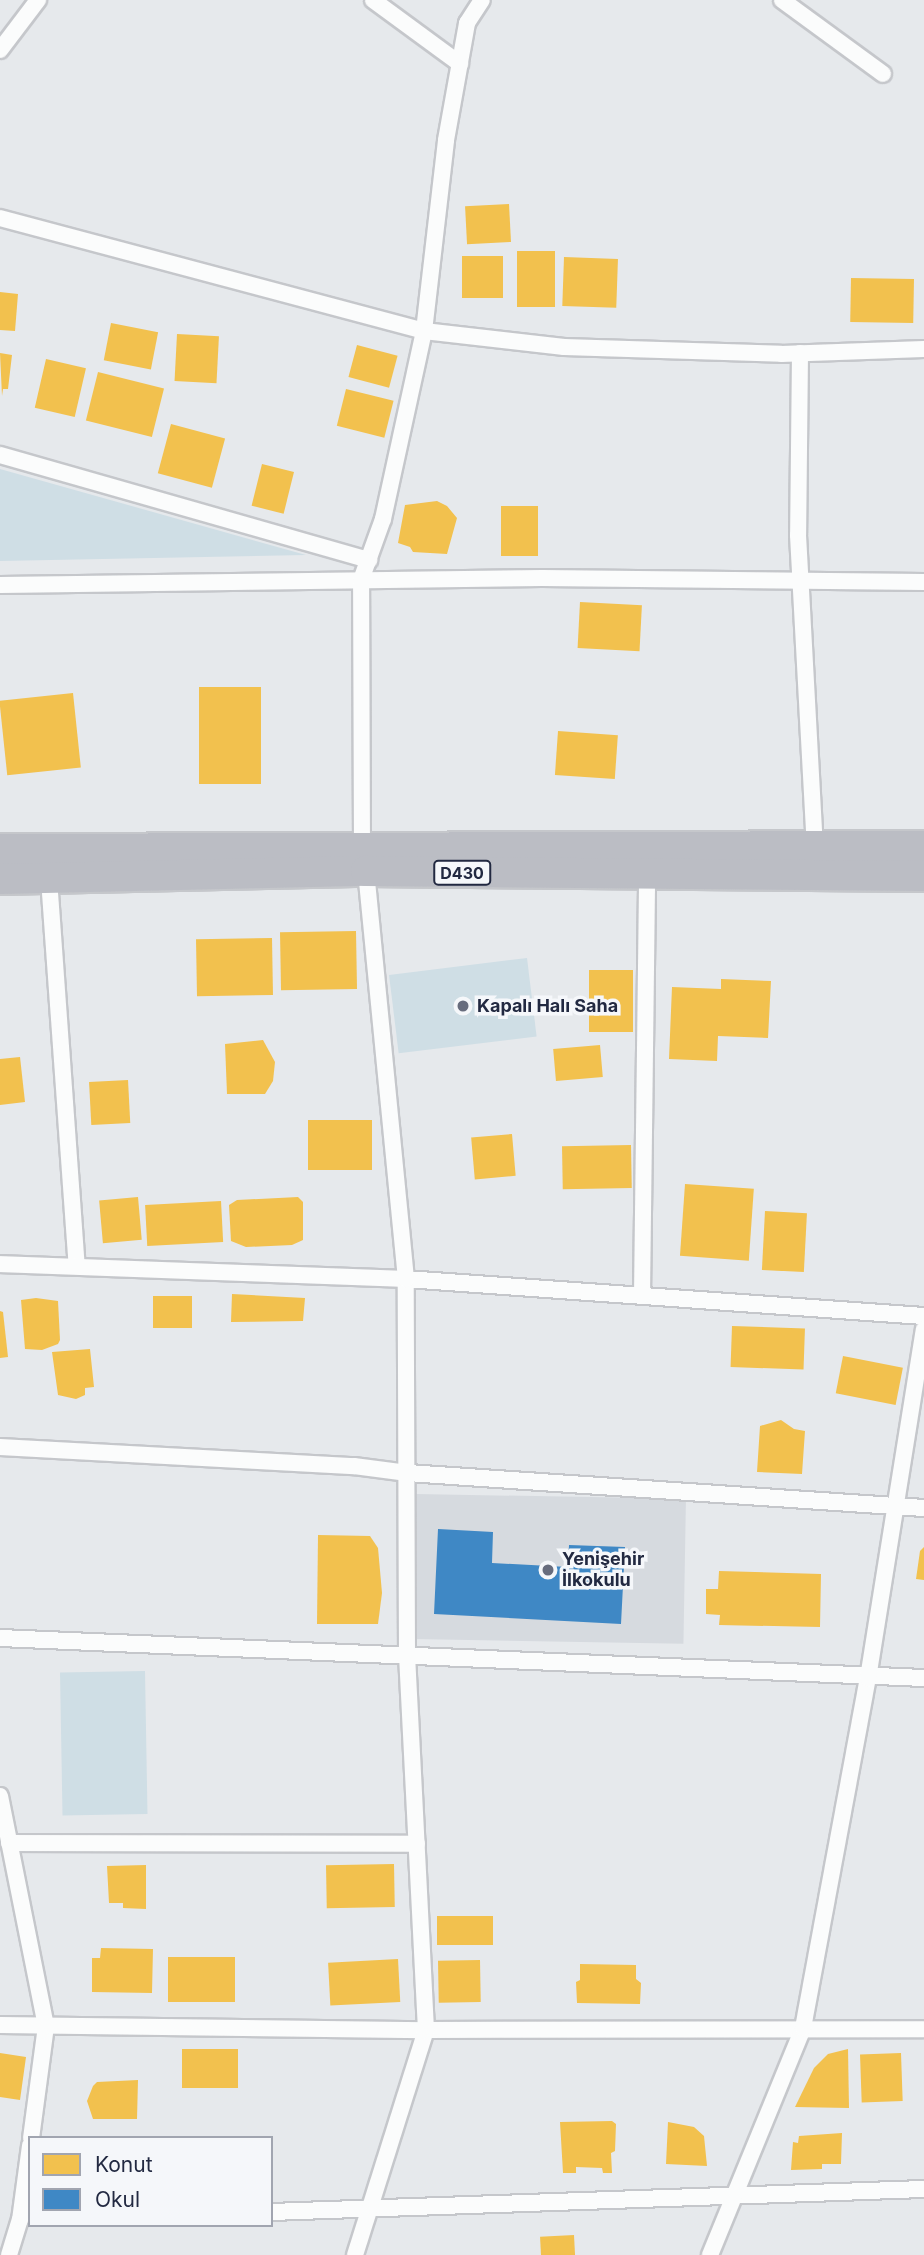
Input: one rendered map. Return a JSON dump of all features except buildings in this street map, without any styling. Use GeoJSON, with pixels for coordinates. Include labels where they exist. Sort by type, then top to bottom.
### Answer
{"type":"FeatureCollection","features":[{"type":"Feature","properties":{"kind":"highway","name":"D430"},"geometry":{"type":"LineString","coordinates":[[0,879],[49,879],[364,860],[816,846],[924,846]]}},
{"type":"Feature","properties":{"kind":"highway","name":"D430"},"geometry":{"type":"LineString","coordinates":[[0,849],[364,860],[647,875],[924,876]]}},
{"type":"Feature","properties":{"kind":"street"},"geometry":{"type":"LineString","coordinates":[[0,50],[38,0]]}},
{"type":"Feature","properties":{"kind":"street"},"geometry":{"type":"LineString","coordinates":[[373,0],[460,64]]}},
{"type":"Feature","properties":{"kind":"street"},"geometry":{"type":"LineString","coordinates":[[355,2255],[426,2030],[407,1656],[406,1279],[364,860],[361,580],[383,519],[424,331],[446,140],[467,23],[482,0]]}},
{"type":"Feature","properties":{"kind":"street"},"geometry":{"type":"LineString","coordinates":[[782,0],[883,74]]}},
{"type":"Feature","properties":{"kind":"street"},"geometry":{"type":"LineString","coordinates":[[0,218],[424,331],[564,348],[800,353],[924,349]]}},
{"type":"Feature","properties":{"kind":"street"},"geometry":{"type":"LineString","coordinates":[[800,353],[798,535],[816,846]]}},
{"type":"Feature","properties":{"kind":"street"},"geometry":{"type":"LineString","coordinates":[[0,455],[369,560]]}},
{"type":"Feature","properties":{"kind":"street"},"geometry":{"type":"LineString","coordinates":[[0,585],[542,578],[924,582]]}},
{"type":"Feature","properties":{"kind":"street"},"geometry":{"type":"LineString","coordinates":[[642,1295],[647,875]]}},
{"type":"Feature","properties":{"kind":"street"},"geometry":{"type":"LineString","coordinates":[[49,879],[77,1266]]}},
{"type":"Feature","properties":{"kind":"street"},"geometry":{"type":"LineString","coordinates":[[0,1264],[406,1279],[924,1316]]}},
{"type":"Feature","properties":{"kind":"street"},"geometry":{"type":"LineString","coordinates":[[710,2255],[803,2028],[868,1678],[924,1329]]}},
{"type":"Feature","properties":{"kind":"street"},"geometry":{"type":"LineString","coordinates":[[0,1447],[354,1466],[408,1473],[924,1508]]}},
{"type":"Feature","properties":{"kind":"street"},"geometry":{"type":"LineString","coordinates":[[0,1637],[868,1678],[924,1678]]}},
{"type":"Feature","properties":{"kind":"street"},"geometry":{"type":"LineString","coordinates":[[0,1796],[46,2026],[31,2136]]}},
{"type":"Feature","properties":{"kind":"street"},"geometry":{"type":"LineString","coordinates":[[9,1843],[417,1844]]}},
{"type":"Feature","properties":{"kind":"street"},"geometry":{"type":"LineString","coordinates":[[0,2025],[426,2030],[924,2029]]}},
{"type":"Feature","properties":{"kind":"street"},"geometry":{"type":"LineString","coordinates":[[9,2255],[25,2220],[28,2176]]}},
{"type":"Feature","properties":{"kind":"street"},"geometry":{"type":"LineString","coordinates":[[273,2212],[924,2189]]}},
{"type":"Feature","properties":{"kind":"shaded area"},"geometry":{"type":"Polygon","coordinates":[[[0,469],[306,555],[0,561],[0,469]]]}},
{"type":"Feature","properties":{"kind":"shaded area","name":"Kapalı Halı Saha"},"geometry":{"type":"Polygon","coordinates":[[[527,958],[537,1036],[399,1053],[389,975],[527,958]]]}},
{"type":"Feature","properties":{"kind":"shaded area","name":"Yenişehir İlkokulu"},"geometry":{"type":"Polygon","coordinates":[[[416,1494],[686,1499],[683,1644],[413,1639],[416,1494]]]}},
{"type":"Feature","properties":{"kind":"shaded area"},"geometry":{"type":"Polygon","coordinates":[[[145,1671],[147,1814],[63,1815],[60,1672],[145,1671]]]}},
{"type":"Feature","properties":{"kind":"place","name":"Kapalı Halı Saha"},"geometry":{"type":"Point","coordinates":[463,1006]}},
{"type":"Feature","properties":{"kind":"place","name":"Yenişehir İlkokulu"},"geometry":{"type":"Point","coordinates":[548,1570]}}]}
